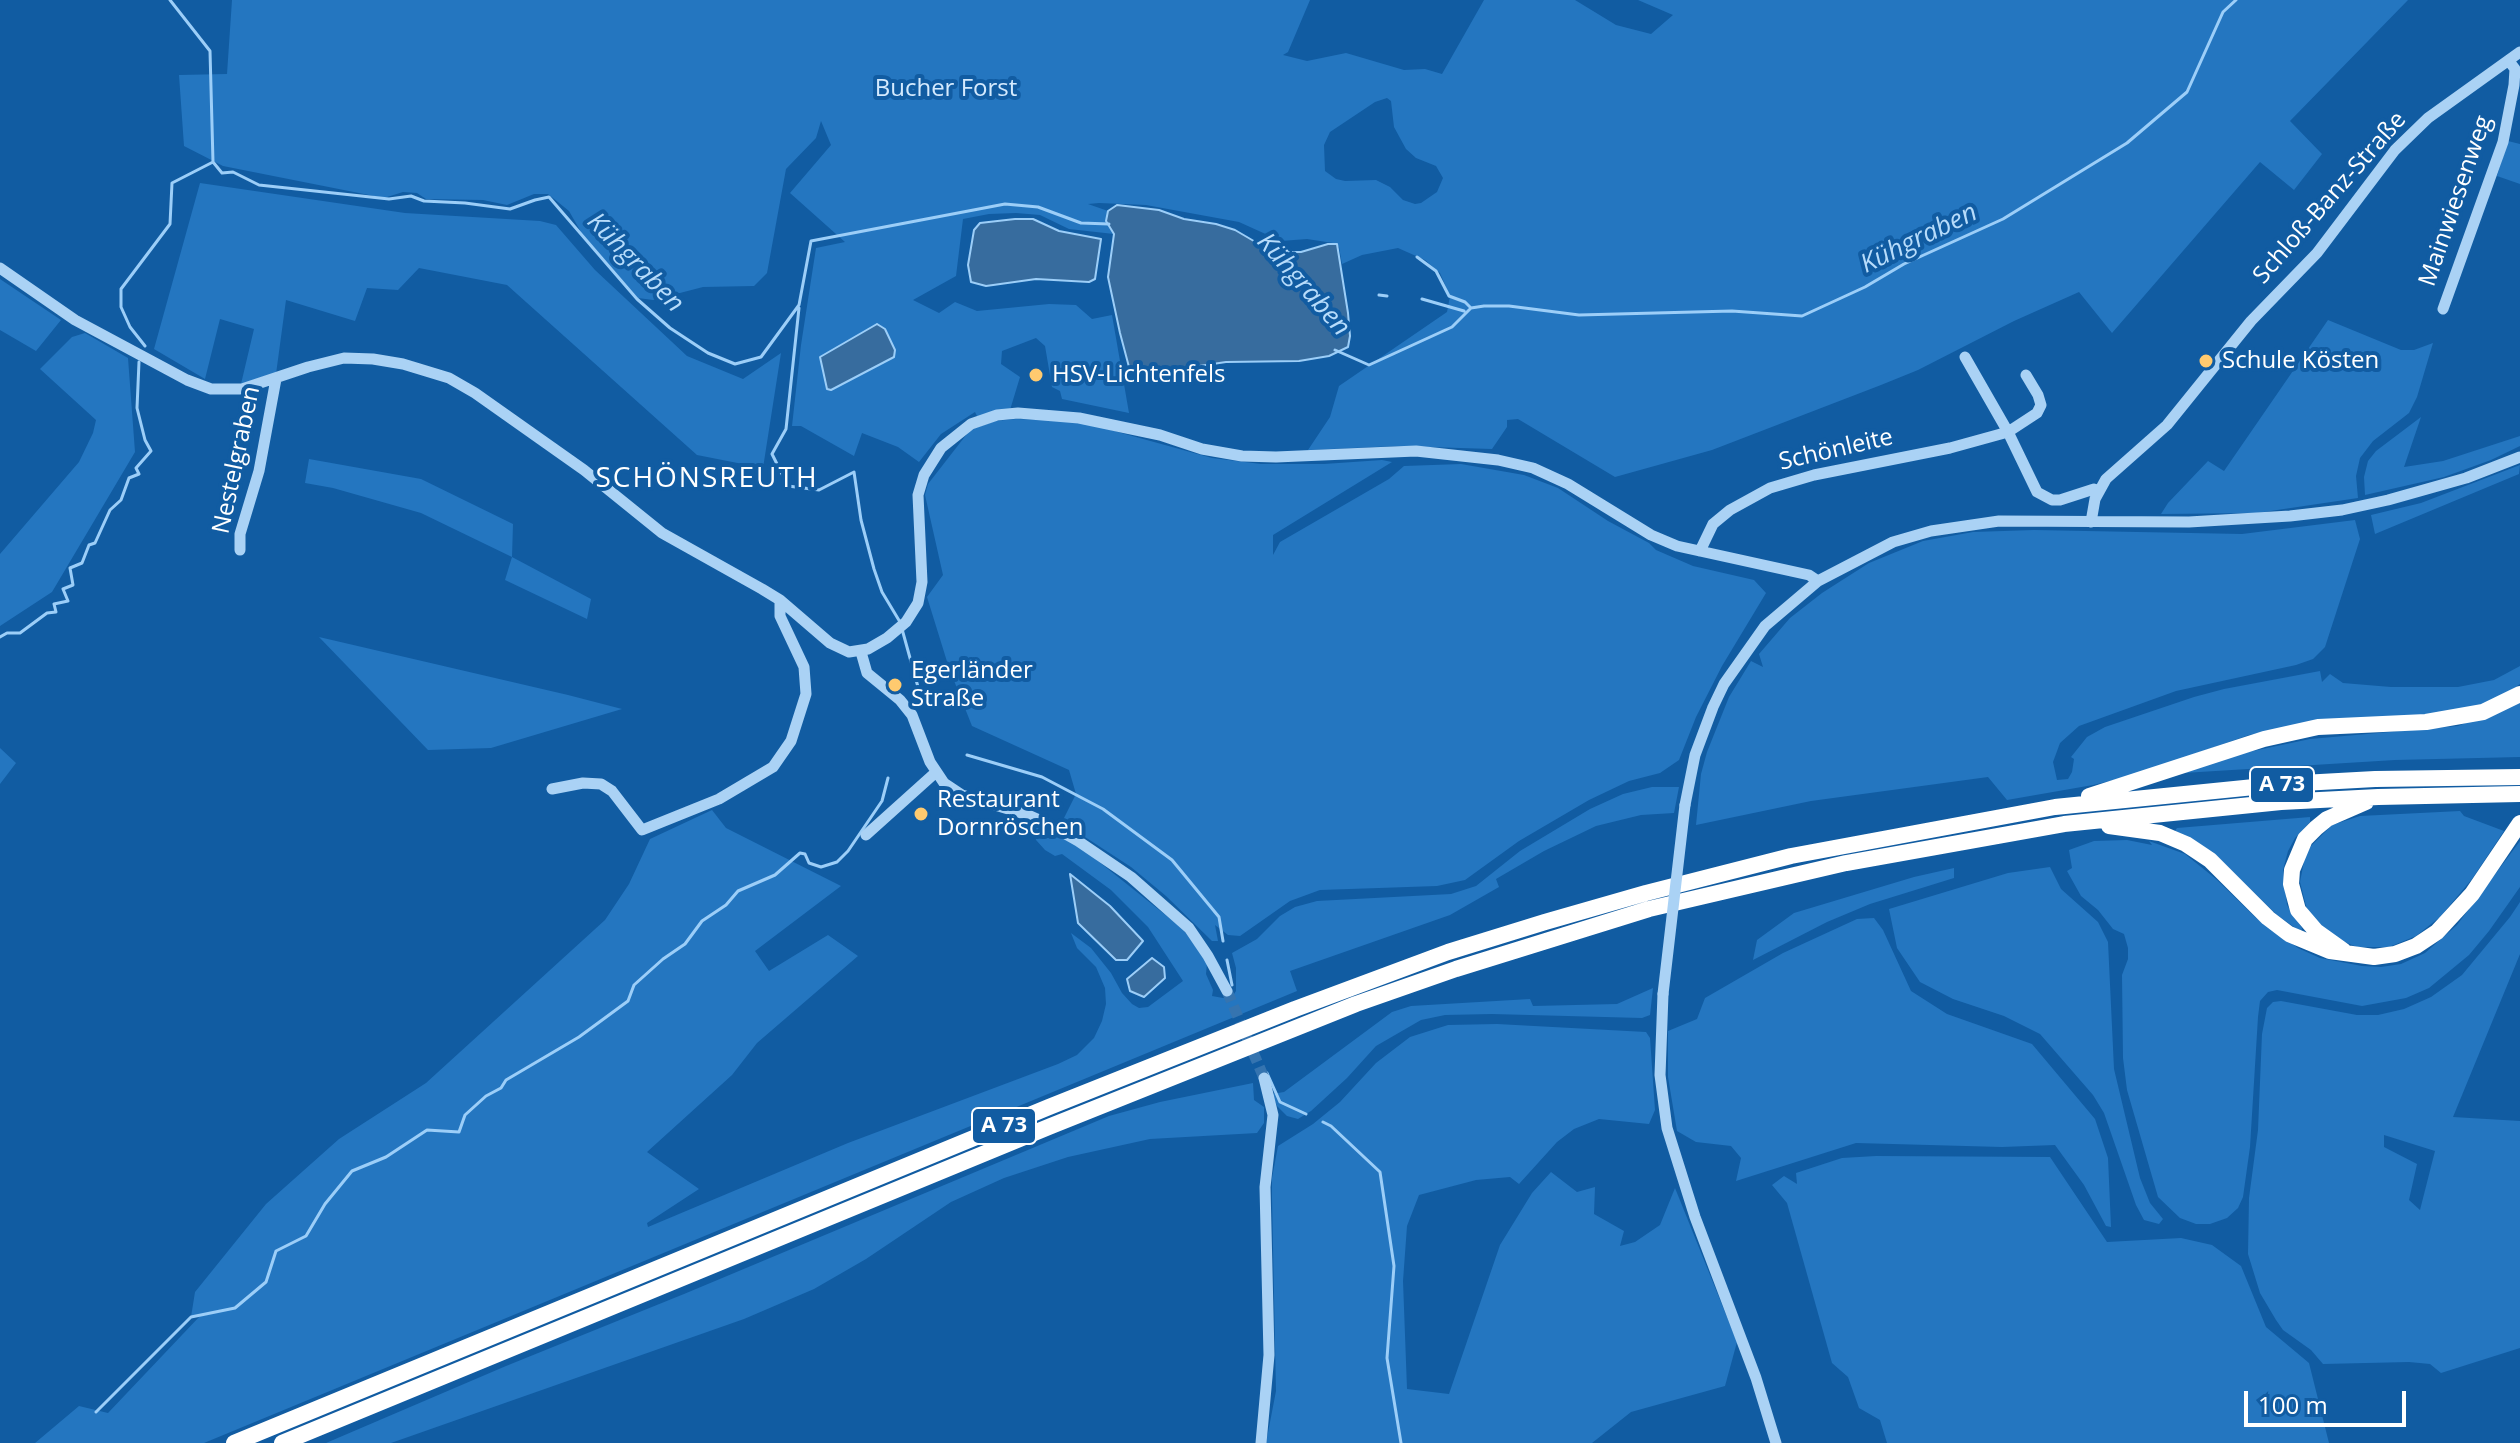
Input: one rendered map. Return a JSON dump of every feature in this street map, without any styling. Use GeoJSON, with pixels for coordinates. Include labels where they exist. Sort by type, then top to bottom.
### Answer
{"type":"FeatureCollection","features":[{"type":"Feature","properties":{"kind":"highway"},"geometry":{"type":"LineString","coordinates":[[2055,807],[2264,739],[2318,727],[2426,722],[2483,712],[2520,694]]}},
{"type":"Feature","properties":{"kind":"highway","name":"A 73"},"geometry":{"type":"LineString","coordinates":[[234,1443],[1049,1107],[1308,1004],[1448,952],[1646,893],[1791,856],[2055,807],[2284,784],[2515,777]]}},
{"type":"Feature","properties":{"kind":"highway","name":"A 73"},"geometry":{"type":"LineString","coordinates":[[282,1443],[1051,1126],[1356,1004],[1621,917],[1753,883],[2064,824],[2267,803],[2514,794]]}},
{"type":"Feature","properties":{"kind":"highway"},"geometry":{"type":"LineString","coordinates":[[2348,954],[2316,931],[2298,910],[2291,884],[2292,870],[2305,839],[2316,828],[2327,819],[2378,797]]}},
{"type":"Feature","properties":{"kind":"highway"},"geometry":{"type":"LineString","coordinates":[[2064,824],[2147,830],[2186,844],[2210,860],[2268,918],[2289,934],[2315,946],[2374,957],[2395,954],[2416,946],[2437,932],[2472,894],[2520,823]]}},
{"type":"Feature","properties":{"kind":"street","name":"Schloß-Banz-Straße"},"geometry":{"type":"LineString","coordinates":[[2097,495],[2106,479],[2167,425],[2251,321],[2317,253],[2395,150],[2428,118],[2520,52]]}},
{"type":"Feature","properties":{"kind":"street","name":"Mainwiesenweg"},"geometry":{"type":"LineString","coordinates":[[2443,309],[2503,142],[2514,85],[2515,69],[2509,61]]}},
{"type":"Feature","properties":{"kind":"street"},"geometry":{"type":"LineString","coordinates":[[0,268],[75,320],[187,380],[222,391],[242,389],[308,367],[355,358],[403,364],[449,378],[584,470],[662,533],[780,600],[830,643],[844,651],[861,652],[875,646],[902,626],[921,596],[918,503],[924,475],[941,448],[961,431],[983,419],[1018,413],[1079,418],[1242,456],[1416,451],[1463,454],[1533,468],[1568,484],[1651,535],[1677,546],[1809,575],[1818,581]]}},
{"type":"Feature","properties":{"kind":"street"},"geometry":{"type":"LineString","coordinates":[[1965,357],[2008,432],[2037,492],[2052,500],[2060,500],[2094,489],[2097,495],[2091,522]]}},
{"type":"Feature","properties":{"kind":"street","name":"Schönleite"},"geometry":{"type":"LineString","coordinates":[[1700,551],[1713,524],[1730,510],[1770,488],[1814,475],[1950,448],[2008,432],[2037,413],[2041,405],[2026,375]]}},
{"type":"Feature","properties":{"kind":"street","name":"Nestelgraben"},"geometry":{"type":"LineString","coordinates":[[240,550],[240,534],[259,471],[276,379]]}},
{"type":"Feature","properties":{"kind":"street"},"geometry":{"type":"LineString","coordinates":[[1776,1443],[1756,1378],[1695,1217],[1667,1128],[1660,1075],[1663,994],[1685,805],[1695,755],[1724,684],[1765,626],[1818,581],[1893,542],[1931,531],[1999,521],[2221,521],[2342,510],[2466,478],[2520,457]]}},
{"type":"Feature","properties":{"kind":"street"},"geometry":{"type":"LineString","coordinates":[[552,789],[583,783],[601,784],[619,800],[642,830],[719,799],[773,767],[797,727],[805,703],[806,687],[800,657],[780,616],[780,600]]}},
{"type":"Feature","properties":{"kind":"street"},"geometry":{"type":"LineString","coordinates":[[861,652],[867,673],[900,700],[912,715],[935,773],[952,790],[1046,823],[1131,877],[1175,915],[1199,941],[1227,991]]}},
{"type":"Feature","properties":{"kind":"street"},"geometry":{"type":"LineString","coordinates":[[866,835],[935,773]]}},
{"type":"Feature","properties":{"kind":"street"},"geometry":{"type":"LineString","coordinates":[[1261,1443],[1269,1355],[1265,1200],[1273,1115],[1264,1078]]}},
{"type":"Feature","properties":{"kind":"green space","name":"Bucher Forst"},"geometry":{"type":"Polygon","coordinates":[[[232,0],[1310,0],[1288,52],[1283,55],[1307,61],[1346,53],[1404,70],[1425,69],[1442,74],[1484,0],[1575,0],[1616,25],[1651,34],[1673,15],[1638,0],[2408,0],[2290,121],[2322,154],[2294,190],[2260,162],[2112,333],[2079,292],[1881,385],[1712,450],[1615,477],[1518,419],[1507,420],[1507,427],[1492,449],[1397,446],[1308,450],[1330,417],[1339,386],[1447,312],[1450,296],[1440,273],[1425,260],[1398,248],[1362,255],[1342,264],[1339,247],[1333,243],[1307,239],[1281,241],[1239,222],[1146,205],[1099,203],[1088,204],[1108,211],[1114,234],[1069,229],[1040,215],[989,214],[963,219],[956,276],[913,300],[939,313],[955,302],[977,311],[1049,304],[1076,305],[1092,319],[1112,315],[1129,413],[1062,399],[1060,391],[1052,387],[1045,346],[1036,338],[1002,351],[1001,364],[1020,377],[1010,410],[978,418],[975,412],[941,434],[919,462],[898,447],[862,433],[854,456],[801,426],[792,426],[816,248],[845,242],[790,193],[831,145],[821,121],[816,138],[786,169],[767,273],[754,286],[703,287],[653,300],[638,298],[581,232],[569,211],[548,194],[534,194],[507,205],[483,200],[426,199],[417,193],[403,192],[384,198],[223,166],[184,146],[179,75],[227,74],[232,0]],[[1387,98],[1375,102],[1330,132],[1324,145],[1325,171],[1345,181],[1376,180],[1390,187],[1403,200],[1421,203],[1437,192],[1443,178],[1436,166],[1416,158],[1406,149],[1394,127],[1391,101],[1387,98]]]}},
{"type":"Feature","properties":{"kind":"green space"},"geometry":{"type":"Polygon","coordinates":[[[2508,141],[2520,144],[2520,184],[2497,176],[2508,141]]]}},
{"type":"Feature","properties":{"kind":"green space"},"geometry":{"type":"Polygon","coordinates":[[[200,183],[405,213],[540,221],[556,225],[595,270],[687,356],[743,379],[781,353],[763,468],[697,455],[507,285],[419,268],[398,290],[367,288],[355,321],[286,300],[276,374],[241,384],[254,329],[220,319],[205,379],[154,349],[200,183]]]}},
{"type":"Feature","properties":{"kind":"green space"},"geometry":{"type":"Polygon","coordinates":[[[0,279],[61,320],[36,351],[0,330],[0,279]]]}},
{"type":"Feature","properties":{"kind":"green space"},"geometry":{"type":"Polygon","coordinates":[[[2328,320],[2401,350],[2414,350],[2433,343],[2409,413],[2373,441],[2360,458],[2356,476],[2358,498],[2257,513],[2161,514],[2208,461],[2224,471],[2328,320]]]}},
{"type":"Feature","properties":{"kind":"green space"},"geometry":{"type":"Polygon","coordinates":[[[85,333],[128,358],[135,452],[52,592],[0,626],[0,554],[79,462],[93,433],[96,420],[40,369],[72,337],[85,333]]]}},
{"type":"Feature","properties":{"kind":"green space"},"geometry":{"type":"Polygon","coordinates":[[[2421,417],[2404,467],[2443,461],[2520,436],[2520,446],[2444,477],[2365,495],[2364,477],[2368,461],[2376,451],[2421,417]]]}},
{"type":"Feature","properties":{"kind":"green space"},"geometry":{"type":"Polygon","coordinates":[[[995,421],[1078,421],[1212,458],[1261,464],[1392,462],[1273,535],[1273,555],[1280,542],[1389,479],[1404,466],[1461,464],[1524,475],[1558,488],[1656,550],[1693,566],[1754,580],[1766,593],[1722,666],[1696,717],[1679,760],[1660,773],[1629,781],[1589,800],[1519,841],[1465,880],[1437,886],[1320,890],[1290,901],[1240,936],[1228,935],[1215,925],[1218,941],[1212,941],[1131,867],[1062,822],[1076,794],[1069,770],[972,726],[949,668],[927,597],[943,575],[925,495],[928,484],[970,430],[995,421]]]}},
{"type":"Feature","properties":{"kind":"green space"},"geometry":{"type":"Polygon","coordinates":[[[309,459],[421,479],[513,524],[512,557],[421,513],[305,483],[309,459]]]}},
{"type":"Feature","properties":{"kind":"green space"},"geometry":{"type":"Polygon","coordinates":[[[2520,465],[2519,474],[2375,534],[2371,515],[2421,503],[2520,465]]]}},
{"type":"Feature","properties":{"kind":"green space"},"geometry":{"type":"Polygon","coordinates":[[[2355,520],[2360,539],[2325,647],[2313,659],[2176,691],[2079,726],[2060,743],[2053,762],[2057,780],[2068,779],[2074,759],[2071,757],[2087,737],[2105,727],[2224,689],[2320,671],[2322,682],[2330,674],[2343,683],[2458,687],[2494,680],[2520,666],[2520,684],[2475,708],[2438,716],[2308,723],[2249,735],[2131,776],[2007,800],[1988,777],[1811,801],[1696,825],[1701,774],[1707,752],[1729,697],[1751,661],[1763,667],[1759,654],[1790,618],[1869,563],[1923,541],[1973,532],[2034,530],[2242,534],[2355,520]]]}},
{"type":"Feature","properties":{"kind":"green space"},"geometry":{"type":"Polygon","coordinates":[[[512,557],[591,599],[587,619],[505,580],[512,557]]]}},
{"type":"Feature","properties":{"kind":"green space"},"geometry":{"type":"Polygon","coordinates":[[[319,637],[622,709],[491,748],[428,750],[319,637]]]}},
{"type":"Feature","properties":{"kind":"green space"},"geometry":{"type":"Polygon","coordinates":[[[2520,701],[2520,757],[2395,760],[2183,773],[2229,756],[2310,739],[2458,726],[2520,701]]]}},
{"type":"Feature","properties":{"kind":"green space"},"geometry":{"type":"Polygon","coordinates":[[[0,748],[16,763],[0,784],[0,748]]]}},
{"type":"Feature","properties":{"kind":"green space"},"geometry":{"type":"Polygon","coordinates":[[[1652,787],[1679,787],[1674,813],[1641,815],[1596,826],[1496,879],[1499,887],[1450,915],[1290,971],[1297,991],[204,1443],[35,1443],[79,1406],[108,1413],[200,1316],[191,1317],[195,1292],[266,1204],[339,1139],[426,1083],[605,920],[629,884],[650,839],[712,810],[726,828],[841,886],[755,951],[769,971],[828,935],[858,956],[757,1043],[732,1075],[647,1152],[699,1189],[647,1223],[648,1227],[848,1143],[1077,1055],[1094,1038],[1106,1004],[1105,988],[1096,967],[1077,948],[1071,933],[1091,948],[1122,993],[1139,1008],[1148,1007],[1183,981],[1148,927],[1111,890],[1062,854],[1055,856],[1045,850],[1036,840],[1033,829],[1038,827],[1052,831],[1078,845],[1183,929],[1207,963],[1206,974],[1213,990],[1212,996],[1223,998],[1232,997],[1236,991],[1236,968],[1232,953],[1257,939],[1280,916],[1295,907],[1317,901],[1451,894],[1476,886],[1520,851],[1590,809],[1623,794],[1652,787]]]}},
{"type":"Feature","properties":{"kind":"green space"},"geometry":{"type":"Polygon","coordinates":[[[2460,811],[2464,816],[2504,831],[2472,879],[2440,917],[2416,936],[2389,947],[2357,947],[2332,937],[2307,910],[2300,882],[2305,856],[2332,825],[2360,816],[2460,811]]]}},
{"type":"Feature","properties":{"kind":"green space"},"geometry":{"type":"Polygon","coordinates":[[[2310,817],[2310,822],[2288,851],[2283,870],[2287,905],[2302,928],[2301,932],[2277,915],[2213,852],[2175,831],[2177,828],[2310,817]]]}},
{"type":"Feature","properties":{"kind":"green space"},"geometry":{"type":"Polygon","coordinates":[[[2127,840],[2152,845],[2149,841],[2185,854],[2256,918],[2298,948],[2320,958],[2362,966],[2401,964],[2425,953],[2457,925],[2520,841],[2520,887],[2469,955],[2429,988],[2406,998],[2362,1006],[2277,990],[2268,992],[2260,1001],[2258,1017],[2250,1147],[2243,1197],[2238,1208],[2227,1218],[2210,1224],[2196,1224],[2180,1218],[2158,1197],[2127,1090],[2123,1058],[2122,975],[2128,948],[2124,934],[2113,929],[2098,910],[2081,896],[2067,871],[2072,868],[2069,850],[2094,841],[2127,840]]]}},
{"type":"Feature","properties":{"kind":"green space"},"geometry":{"type":"Polygon","coordinates":[[[2050,867],[2061,889],[2098,922],[2108,942],[2114,1069],[2140,1178],[2150,1203],[2163,1219],[2159,1224],[2144,1220],[2136,1205],[2104,1113],[2093,1095],[2040,1034],[2004,1016],[1953,999],[1920,982],[1897,948],[1889,909],[2008,873],[2050,867]]]}},
{"type":"Feature","properties":{"kind":"green space"},"geometry":{"type":"Polygon","coordinates":[[[1954,868],[1954,878],[1870,904],[1753,960],[1757,940],[1794,913],[1954,868]]]}},
{"type":"Feature","properties":{"kind":"green space"},"geometry":{"type":"Polygon","coordinates":[[[2520,902],[2520,954],[2453,1117],[2520,1121],[2520,1348],[2441,1373],[2430,1364],[2409,1362],[2323,1364],[2311,1350],[2283,1330],[2276,1320],[2260,1293],[2248,1254],[2249,1198],[2258,1130],[2262,1034],[2267,1008],[2273,1002],[2281,1001],[2357,1015],[2378,1015],[2404,1009],[2431,997],[2462,975],[2520,902]],[[2384,1135],[2384,1147],[2417,1164],[2409,1200],[2420,1210],[2435,1151],[2384,1135]]]}},
{"type":"Feature","properties":{"kind":"green space"},"geometry":{"type":"Polygon","coordinates":[[[1874,918],[1883,930],[1911,991],[1947,1014],[2032,1044],[2095,1119],[2108,1158],[2111,1227],[2106,1226],[2084,1185],[2055,1145],[2002,1147],[1856,1143],[1736,1181],[1741,1158],[1731,1146],[1696,1142],[1677,1131],[1668,1077],[1668,1031],[1697,1019],[1705,998],[1783,953],[1857,919],[1874,918]]]}},
{"type":"Feature","properties":{"kind":"green space"},"geometry":{"type":"Polygon","coordinates":[[[1653,988],[1650,1015],[1642,1018],[1492,1014],[1445,1015],[1421,1020],[1376,1046],[1347,1078],[1298,1119],[1287,1116],[1277,1106],[1272,1094],[1284,1092],[1392,1012],[1411,1006],[1530,999],[1533,1006],[1617,1004],[1653,988]]]}},
{"type":"Feature","properties":{"kind":"green space"},"geometry":{"type":"Polygon","coordinates":[[[1497,1024],[1646,1032],[1650,1038],[1655,1110],[1649,1124],[1599,1119],[1574,1129],[1557,1142],[1519,1184],[1510,1177],[1476,1180],[1419,1195],[1407,1226],[1403,1281],[1407,1389],[1449,1394],[1500,1245],[1532,1193],[1551,1172],[1577,1192],[1595,1187],[1594,1214],[1624,1231],[1620,1246],[1635,1242],[1660,1225],[1675,1188],[1737,1342],[1725,1386],[1631,1412],[1592,1443],[1266,1443],[1276,1391],[1272,1178],[1278,1146],[1340,1102],[1376,1063],[1410,1037],[1448,1025],[1497,1024]]]}},
{"type":"Feature","properties":{"kind":"green space"},"geometry":{"type":"Polygon","coordinates":[[[1253,1083],[1254,1100],[1264,1107],[1264,1123],[1257,1133],[1150,1139],[1068,1157],[1004,1178],[951,1202],[866,1259],[814,1289],[744,1319],[391,1443],[326,1443],[1109,1116],[1253,1083]]]}},
{"type":"Feature","properties":{"kind":"green space"},"geometry":{"type":"Polygon","coordinates":[[[2050,1157],[2107,1242],[2181,1238],[2212,1245],[2241,1266],[2266,1327],[2309,1363],[2329,1443],[1887,1443],[1880,1420],[1859,1408],[1848,1377],[1832,1363],[1787,1203],[1772,1185],[1784,1176],[1797,1184],[1796,1173],[1842,1158],[2050,1157]]]}},
{"type":"Feature","properties":{"kind":"water"},"geometry":{"type":"Polygon","coordinates":[[[1117,205],[1159,210],[1184,219],[1216,224],[1235,230],[1277,252],[1301,252],[1337,244],[1348,313],[1348,347],[1329,356],[1299,361],[1226,362],[1146,374],[1133,372],[1120,333],[1108,277],[1114,234],[1106,221],[1108,211],[1117,205]]]}},
{"type":"Feature","properties":{"kind":"water"},"geometry":{"type":"Polygon","coordinates":[[[1033,219],[1059,231],[1101,239],[1095,279],[1089,282],[1036,279],[986,286],[971,282],[968,265],[974,230],[980,223],[1033,219]]]}},
{"type":"Feature","properties":{"kind":"water"},"geometry":{"type":"Polygon","coordinates":[[[877,324],[885,329],[895,350],[894,357],[831,390],[827,389],[820,357],[877,324]]]}},
{"type":"Feature","properties":{"kind":"water"},"geometry":{"type":"Polygon","coordinates":[[[1070,874],[1110,906],[1143,941],[1127,960],[1116,960],[1078,923],[1070,874]]]}},
{"type":"Feature","properties":{"kind":"water"},"geometry":{"type":"Polygon","coordinates":[[[1152,958],[1164,967],[1165,978],[1144,997],[1130,991],[1127,979],[1152,958]]]}},
{"type":"Feature","properties":{"kind":"waterway","name":"Kühgraben"},"geometry":{"type":"LineString","coordinates":[[170,0],[210,51],[213,162],[222,173],[233,172],[259,185],[389,199],[411,196],[424,201],[510,209],[549,197],[637,299],[670,328],[708,353],[735,364],[761,357],[799,305],[811,241],[1005,204],[1038,207],[1081,223],[1109,224]]}},
{"type":"Feature","properties":{"kind":"waterway","name":"Kühgraben"},"geometry":{"type":"LineString","coordinates":[[1335,350],[1369,365],[1452,327],[1471,308],[1484,306],[1579,315],[1732,311],[1802,316],[1865,287],[1904,264],[2003,219],[2127,143],[2187,92],[2223,12],[2236,0]]}},
{"type":"Feature","properties":{"kind":"waterway"},"geometry":{"type":"LineString","coordinates":[[145,346],[130,327],[121,307],[121,289],[170,224],[172,183],[213,162]]}},
{"type":"Feature","properties":{"kind":"waterway"},"geometry":{"type":"LineString","coordinates":[[1417,257],[1436,271],[1449,296],[1470,307]]}},
{"type":"Feature","properties":{"kind":"waterway"},"geometry":{"type":"LineString","coordinates":[[1379,295],[1387,296]]}},
{"type":"Feature","properties":{"kind":"waterway"},"geometry":{"type":"LineString","coordinates":[[1422,299],[1464,311]]}},
{"type":"Feature","properties":{"kind":"waterway"},"geometry":{"type":"LineString","coordinates":[[799,308],[786,429],[772,454],[788,486],[819,490],[854,472],[861,520],[874,569],[882,592],[900,622]]}},
{"type":"Feature","properties":{"kind":"waterway"},"geometry":{"type":"LineString","coordinates":[[0,637],[7,633],[20,633],[47,613],[56,612],[54,604],[68,601],[63,589],[73,585],[70,568],[82,563],[110,510],[121,500],[129,478],[139,474],[136,468],[151,451],[137,408],[139,362]]}},
{"type":"Feature","properties":{"kind":"waterway"},"geometry":{"type":"LineString","coordinates":[[902,629],[918,687]]}},
{"type":"Feature","properties":{"kind":"waterway"},"geometry":{"type":"LineString","coordinates":[[967,755],[1042,777],[1103,809],[1172,860],[1219,917],[1223,941]]}},
{"type":"Feature","properties":{"kind":"waterway"},"geometry":{"type":"LineString","coordinates":[[96,1412],[191,1317],[235,1308],[266,1282],[276,1251],[306,1236],[325,1204],[352,1171],[386,1157],[427,1130],[459,1132],[465,1115],[486,1096],[501,1088],[506,1080],[579,1037],[628,1001],[634,985],[685,944],[702,921],[726,905],[738,891],[775,875],[800,853],[805,854],[809,863],[821,867],[837,862],[882,801],[888,778]]}},
{"type":"Feature","properties":{"kind":"waterway"},"geometry":{"type":"LineString","coordinates":[[1227,960],[1232,985]]}},
{"type":"Feature","properties":{"kind":"waterway"},"geometry":{"type":"LineString","coordinates":[[1267,1073],[1280,1102],[1306,1114]]}},
{"type":"Feature","properties":{"kind":"waterway"},"geometry":{"type":"LineString","coordinates":[[1323,1122],[1380,1172],[1394,1266],[1387,1358],[1401,1443]]}},
{"type":"Feature","properties":{"kind":"tunnel"},"geometry":{"type":"LineString","coordinates":[[1227,991],[1264,1078]]}},
{"type":"Feature","properties":{"kind":"place","name":"Schule Kösten"},"geometry":{"type":"Point","coordinates":[2206,361]}},
{"type":"Feature","properties":{"kind":"place","name":"HSV-Lichtenfels"},"geometry":{"type":"Point","coordinates":[1036,375]}},
{"type":"Feature","properties":{"kind":"place","name":"Egerländer Straße"},"geometry":{"type":"Point","coordinates":[895,685]}},
{"type":"Feature","properties":{"kind":"place","name":"Restaurant Dornröschen"},"geometry":{"type":"Point","coordinates":[921,814]}},
{"type":"Feature","properties":{"kind":"district","name":"SCHÖNSREUTH"},"geometry":{"type":"Point","coordinates":[707,479]}}]}
